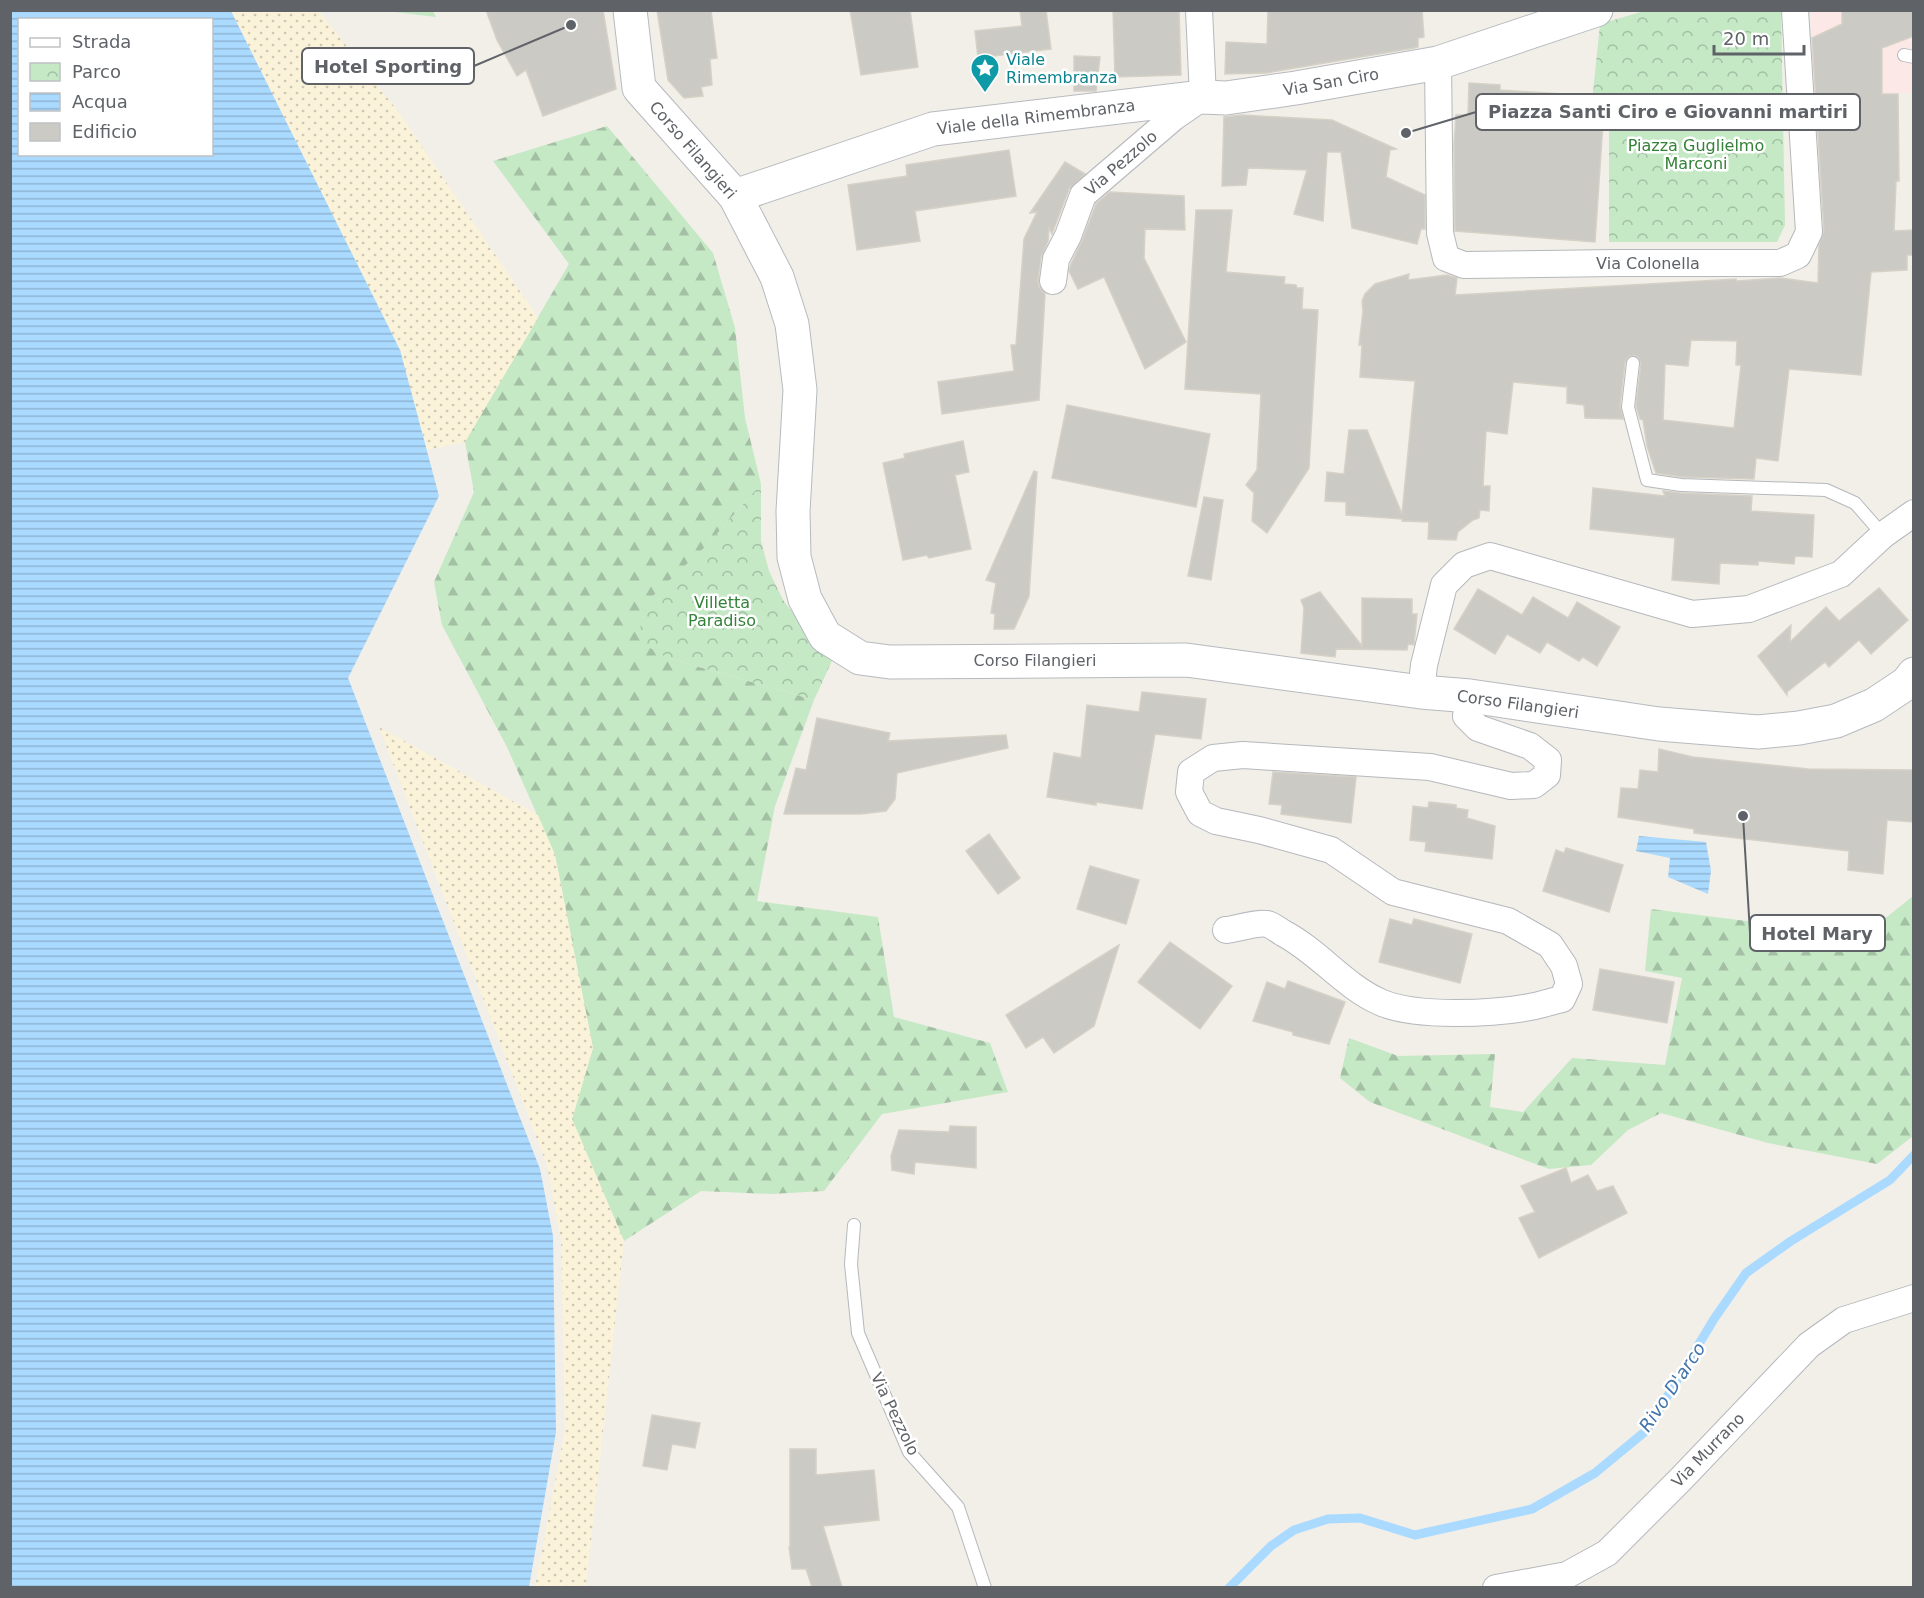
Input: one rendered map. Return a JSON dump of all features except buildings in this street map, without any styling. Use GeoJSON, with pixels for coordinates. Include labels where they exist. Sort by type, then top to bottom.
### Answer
{"type":"FeatureCollection","features":[{"type":"Feature","properties":{"kind":"street","name":"Corso Filangieri"},"geometry":{"type":"LineString","coordinates":[[630,10],[639,87],[735,196],[777,277],[792,324],[800,390],[793,511],[794,557],[805,599],[825,636],[860,658],[890,662],[1186,660],[1421,692],[1470,696],[1659,724],[1758,732],[1836,721],[1874,705],[1907,683],[1914,674]]}},
{"type":"Feature","properties":{"kind":"street"},"geometry":{"type":"LineString","coordinates":[[1199,10],[1203,97]]}},
{"type":"Feature","properties":{"kind":"street","name":"Via San Ciro"},"geometry":{"type":"LineString","coordinates":[[1203,97],[1226,98],[1261,93],[1438,63],[1538,20],[1596,10]]}},
{"type":"Feature","properties":{"kind":"street","name":"Via Colonella"},"geometry":{"type":"LineString","coordinates":[[1438,63],[1440,233],[1446,258],[1464,265],[1780,263],[1798,255],[1809,232],[1795,10]]}},
{"type":"Feature","properties":{"kind":"street","name":"Viale della Rimembranza"},"geometry":{"type":"LineString","coordinates":[[735,196],[933,129],[1203,97]]}},
{"type":"Feature","properties":{"kind":"street","name":"Via Pezzolo"},"geometry":{"type":"LineString","coordinates":[[1053,281],[1056,259],[1068,236],[1083,195],[1174,117],[1203,97]]}},
{"type":"Feature","properties":{"kind":"street"},"geometry":{"type":"LineString","coordinates":[[1421,692],[1424,665],[1444,585],[1464,565],[1490,556],[1692,614],[1749,609],[1841,574],[1883,535],[1914,513]]}},
{"type":"Feature","properties":{"kind":"street"},"geometry":{"type":"LineString","coordinates":[[1226,930],[1266,924],[1295,939],[1328,963],[1356,989],[1382,1003],[1413,1010],[1486,1011],[1535,1006],[1562,999],[1569,984],[1564,966],[1550,945],[1508,921],[1393,892],[1331,850],[1216,821],[1200,813],[1189,792],[1191,772],[1213,758],[1243,755],[1430,767],[1511,786],[1534,785],[1547,775],[1548,760],[1530,746],[1478,728],[1466,716],[1470,696]]}},
{"type":"Feature","properties":{"kind":"street","name":"Via Murrano"},"geometry":{"type":"LineString","coordinates":[[1496,1587],[1567,1575],[1607,1553],[1809,1344],[1844,1320],[1914,1298]]}},
{"type":"Feature","properties":{"kind":"lane"},"geometry":{"type":"LineString","coordinates":[[1633,363],[1628,407],[1647,480],[1681,485],[1826,490],[1855,503],[1883,535]]}},
{"type":"Feature","properties":{"kind":"lane","name":"Via Pezzolo"},"geometry":{"type":"LineString","coordinates":[[854,1225],[851,1264],[858,1333],[909,1452],[958,1507],[985,1587]]}},
{"type":"Feature","properties":{"kind":"shaded area"},"geometry":{"type":"Polygon","coordinates":[[[1811,11],[1913,11],[1913,93],[1812,94],[1811,11]]]}},
{"type":"Feature","properties":{"kind":"green space"},"geometry":{"type":"Polygon","coordinates":[[[387,11],[433,11],[436,17],[387,11]]]}},
{"type":"Feature","properties":{"kind":"green space","name":"Piazza Guglielmo Marconi"},"geometry":{"type":"Polygon","coordinates":[[[1644,11],[1781,11],[1785,225],[1777,242],[1609,242],[1609,115],[1591,113],[1600,24],[1644,11]]]}},
{"type":"Feature","properties":{"kind":"green space"},"geometry":{"type":"Polygon","coordinates":[[[607,126],[713,253],[735,328],[745,418],[761,484],[709,543],[668,658],[814,700],[775,806],[757,901],[878,917],[894,1017],[990,1043],[1008,1092],[882,1114],[824,1191],[771,1194],[701,1191],[624,1241],[572,1119],[593,1048],[555,855],[507,747],[442,625],[434,582],[474,492],[465,442],[569,264],[493,161],[607,126]]]}},
{"type":"Feature","properties":{"kind":"green space","name":"Villetta Paradiso"},"geometry":{"type":"Polygon","coordinates":[[[761,484],[761,541],[769,571],[783,600],[809,634],[836,652],[814,700],[668,658],[641,643],[640,608],[709,543],[761,484]]]}},
{"type":"Feature","properties":{"kind":"green space"},"geometry":{"type":"Polygon","coordinates":[[[1913,896],[1913,1136],[1877,1164],[1768,1143],[1661,1113],[1628,1130],[1591,1165],[1549,1169],[1370,1102],[1340,1078],[1349,1038],[1398,1056],[1495,1054],[1490,1107],[1523,1112],[1572,1058],[1665,1065],[1682,978],[1645,971],[1651,909],[1833,932],[1887,917],[1913,896]]]}},
{"type":"Feature","properties":{"kind":"sand"},"geometry":{"type":"Polygon","coordinates":[[[231,11],[319,11],[400,114],[538,318],[465,442],[427,450],[400,350],[231,11]]]}},
{"type":"Feature","properties":{"kind":"sand"},"geometry":{"type":"Polygon","coordinates":[[[379,727],[538,815],[555,855],[593,1048],[572,1119],[624,1241],[586,1587],[535,1587],[565,1430],[561,1240],[547,1165],[379,727]]]}},
{"type":"Feature","properties":{"kind":"water"},"geometry":{"type":"Polygon","coordinates":[[[11,10],[231,11],[400,350],[439,496],[348,678],[540,1169],[553,1236],[556,1432],[529,1587],[11,1587],[11,10]]]}},
{"type":"Feature","properties":{"kind":"water"},"geometry":{"type":"Polygon","coordinates":[[[1639,836],[1706,842],[1711,871],[1708,894],[1668,877],[1670,858],[1636,851],[1639,836]]]}},
{"type":"Feature","properties":{"kind":"waterway","name":"Rivo D'arco"},"geometry":{"type":"LineString","coordinates":[[1229,1588],[1271,1546],[1294,1530],[1328,1519],[1360,1518],[1415,1535],[1532,1509],[1595,1473],[1647,1430],[1714,1319],[1746,1273],[1791,1241],[1890,1180],[1914,1155]]}},
{"type":"Feature","properties":{"kind":"place","name":"Hotel Sporting"},"geometry":{"type":"Point","coordinates":[571,25]}},
{"type":"Feature","properties":{"kind":"place","name":"Viale Rimembranza"},"geometry":{"type":"Point","coordinates":[985,94]}},
{"type":"Feature","properties":{"kind":"place","name":"Piazza Santi Ciro e Giovanni martiri"},"geometry":{"type":"Point","coordinates":[1406,133]}},
{"type":"Feature","properties":{"kind":"place","name":"Hotel Mary"},"geometry":{"type":"Point","coordinates":[1743,816]}}]}
